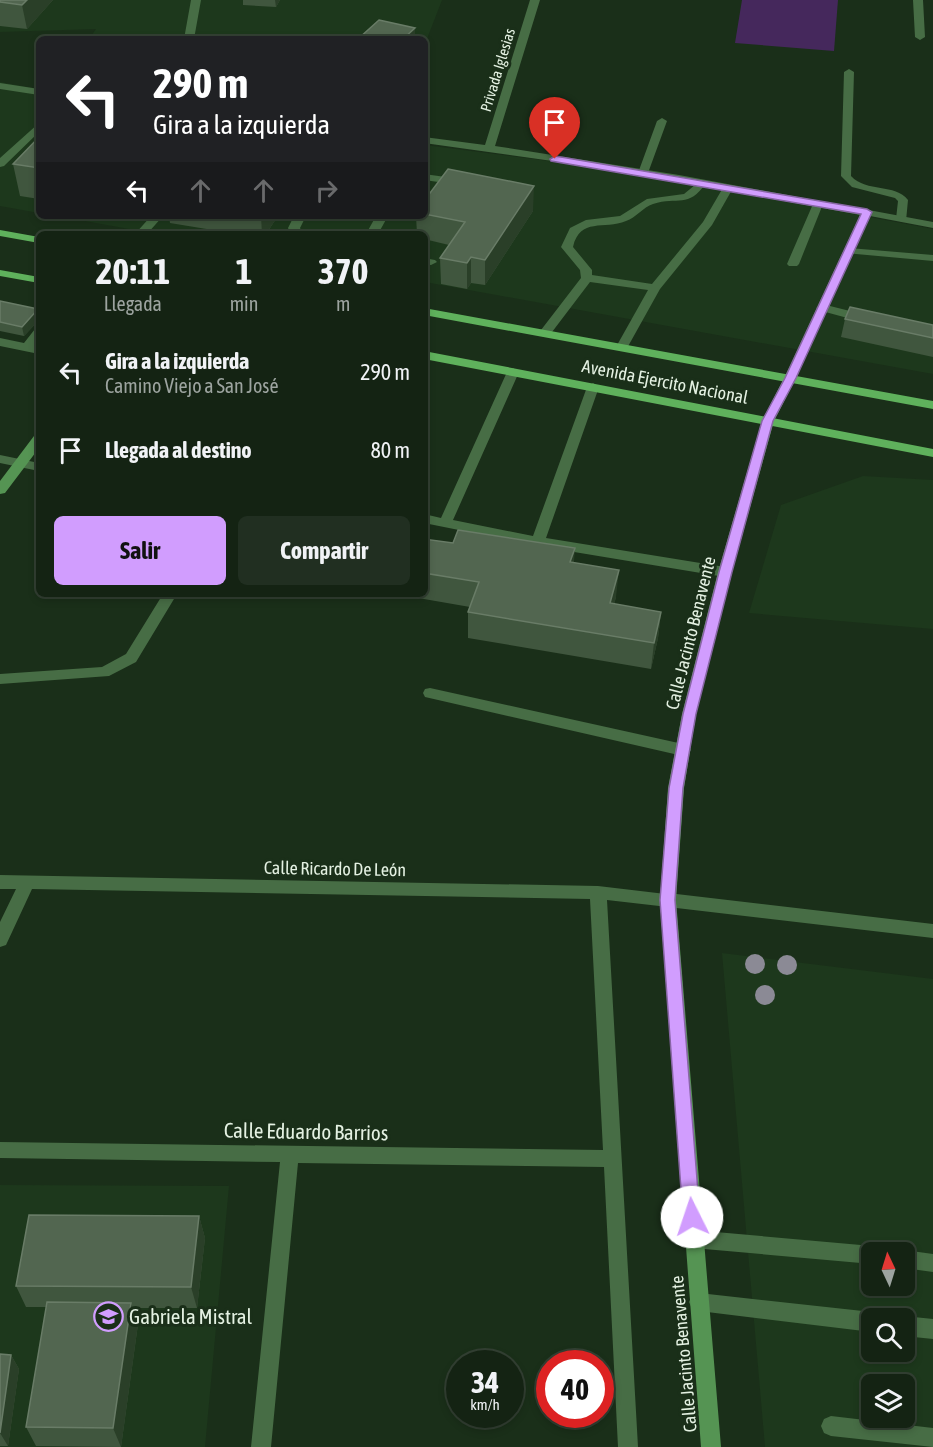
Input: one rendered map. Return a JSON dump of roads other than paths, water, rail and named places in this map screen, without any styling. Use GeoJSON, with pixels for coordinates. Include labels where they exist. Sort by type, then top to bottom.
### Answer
{"type":"FeatureCollection","features":[{"type":"Feature","properties":{"kind":"main road"},"geometry":{"type":"LineString","coordinates":[[0,233],[36,239]]}},
{"type":"Feature","properties":{"kind":"main road"},"geometry":{"type":"LineString","coordinates":[[0,273],[36,279]]}},
{"type":"Feature","properties":{"kind":"main road","name":"Avenida Ejercito Nacional"},"geometry":{"type":"LineString","coordinates":[[428,312],[933,405]]}},
{"type":"Feature","properties":{"kind":"main road","name":"Avenida Ejercito Nacional"},"geometry":{"type":"LineString","coordinates":[[428,356],[933,453]]}},
{"type":"Feature","properties":{"kind":"street"},"geometry":{"type":"LineString","coordinates":[[190,36],[196,0]]}},
{"type":"Feature","properties":{"kind":"street","name":"Privada Iglesias"},"geometry":{"type":"LineString","coordinates":[[489,148],[535,0]]}},
{"type":"Feature","properties":{"kind":"street"},"geometry":{"type":"LineString","coordinates":[[918,0],[920,37]]}},
{"type":"Feature","properties":{"kind":"street"},"geometry":{"type":"LineString","coordinates":[[849,72],[846,176],[849,181],[858,186],[900,196],[903,200],[902,219]]}},
{"type":"Feature","properties":{"kind":"street"},"geometry":{"type":"LineString","coordinates":[[0,86],[36,92]]}},
{"type":"Feature","properties":{"kind":"street"},"geometry":{"type":"LineString","coordinates":[[643,173],[662,122]]}},
{"type":"Feature","properties":{"kind":"street"},"geometry":{"type":"LineString","coordinates":[[0,164],[36,129]]}},
{"type":"Feature","properties":{"kind":"street"},"geometry":{"type":"LineString","coordinates":[[428,140],[643,173],[933,225]]}},
{"type":"Feature","properties":{"kind":"street"},"geometry":{"type":"LineString","coordinates":[[428,178],[469,183]]}},
{"type":"Feature","properties":{"kind":"street"},"geometry":{"type":"LineString","coordinates":[[545,333],[587,278],[586,270],[567,247],[568,239],[576,229],[586,223],[618,220],[631,216],[650,202],[688,196],[701,183]]}},
{"type":"Feature","properties":{"kind":"street"},"geometry":{"type":"LineString","coordinates":[[622,347],[655,288],[708,223],[728,188]]}},
{"type":"Feature","properties":{"kind":"street"},"geometry":{"type":"LineString","coordinates":[[793,264],[818,204]]}},
{"type":"Feature","properties":{"kind":"street","name":"Calle Jacinto Benavente"},"geometry":{"type":"LineString","coordinates":[[711,1447],[668,900],[676,788],[690,714],[725,572],[768,421],[867,212]]}},
{"type":"Feature","properties":{"kind":"street"},"geometry":{"type":"LineString","coordinates":[[144,231],[154,219]]}},
{"type":"Feature","properties":{"kind":"street"},"geometry":{"type":"LineString","coordinates":[[849,251],[933,258]]}},
{"type":"Feature","properties":{"kind":"street"},"geometry":{"type":"LineString","coordinates":[[587,278],[655,288]]}},
{"type":"Feature","properties":{"kind":"street"},"geometry":{"type":"LineString","coordinates":[[822,308],[876,321]]}},
{"type":"Feature","properties":{"kind":"street"},"geometry":{"type":"LineString","coordinates":[[0,342],[33,349]]}},
{"type":"Feature","properties":{"kind":"street"},"geometry":{"type":"LineString","coordinates":[[445,523],[513,372]]}},
{"type":"Feature","properties":{"kind":"street"},"geometry":{"type":"LineString","coordinates":[[538,541],[593,387]]}},
{"type":"Feature","properties":{"kind":"street"},"geometry":{"type":"LineString","coordinates":[[0,490],[36,443]]}},
{"type":"Feature","properties":{"kind":"street"},"geometry":{"type":"LineString","coordinates":[[0,459],[36,466]]}},
{"type":"Feature","properties":{"kind":"street"},"geometry":{"type":"LineString","coordinates":[[428,519],[538,541],[725,572]]}},
{"type":"Feature","properties":{"kind":"street"},"geometry":{"type":"LineString","coordinates":[[0,679],[104,672],[131,658],[168,597]]}},
{"type":"Feature","properties":{"kind":"street"},"geometry":{"type":"LineString","coordinates":[[430,693],[683,750]]}},
{"type":"Feature","properties":{"kind":"street","name":"Calle Ricardo De León"},"geometry":{"type":"LineString","coordinates":[[0,882],[598,893],[933,931]]}},
{"type":"Feature","properties":{"kind":"street"},"geometry":{"type":"LineString","coordinates":[[0,940],[27,882]]}},
{"type":"Feature","properties":{"kind":"street"},"geometry":{"type":"LineString","coordinates":[[598,893],[628,1447]]}},
{"type":"Feature","properties":{"kind":"street","name":"Calle Eduardo Barrios"},"geometry":{"type":"LineString","coordinates":[[0,1150],[612,1159]]}},
{"type":"Feature","properties":{"kind":"street"},"geometry":{"type":"LineString","coordinates":[[261,1447],[290,1154]]}},
{"type":"Feature","properties":{"kind":"street"},"geometry":{"type":"LineString","coordinates":[[693,1239],[861,1254]]}},
{"type":"Feature","properties":{"kind":"street"},"geometry":{"type":"LineString","coordinates":[[915,1261],[933,1263]]}},
{"type":"Feature","properties":{"kind":"street"},"geometry":{"type":"LineString","coordinates":[[699,1302],[861,1321]]}},
{"type":"Feature","properties":{"kind":"street"},"geometry":{"type":"LineString","coordinates":[[915,1327],[933,1329]]}},
{"type":"Feature","properties":{"kind":"street"},"geometry":{"type":"LineString","coordinates":[[831,1426],[933,1438]]}},
{"type":"Feature","properties":{"kind":"place","name":"Gabriela Mistral"},"geometry":{"type":"Point","coordinates":[108,1317]}}]}
